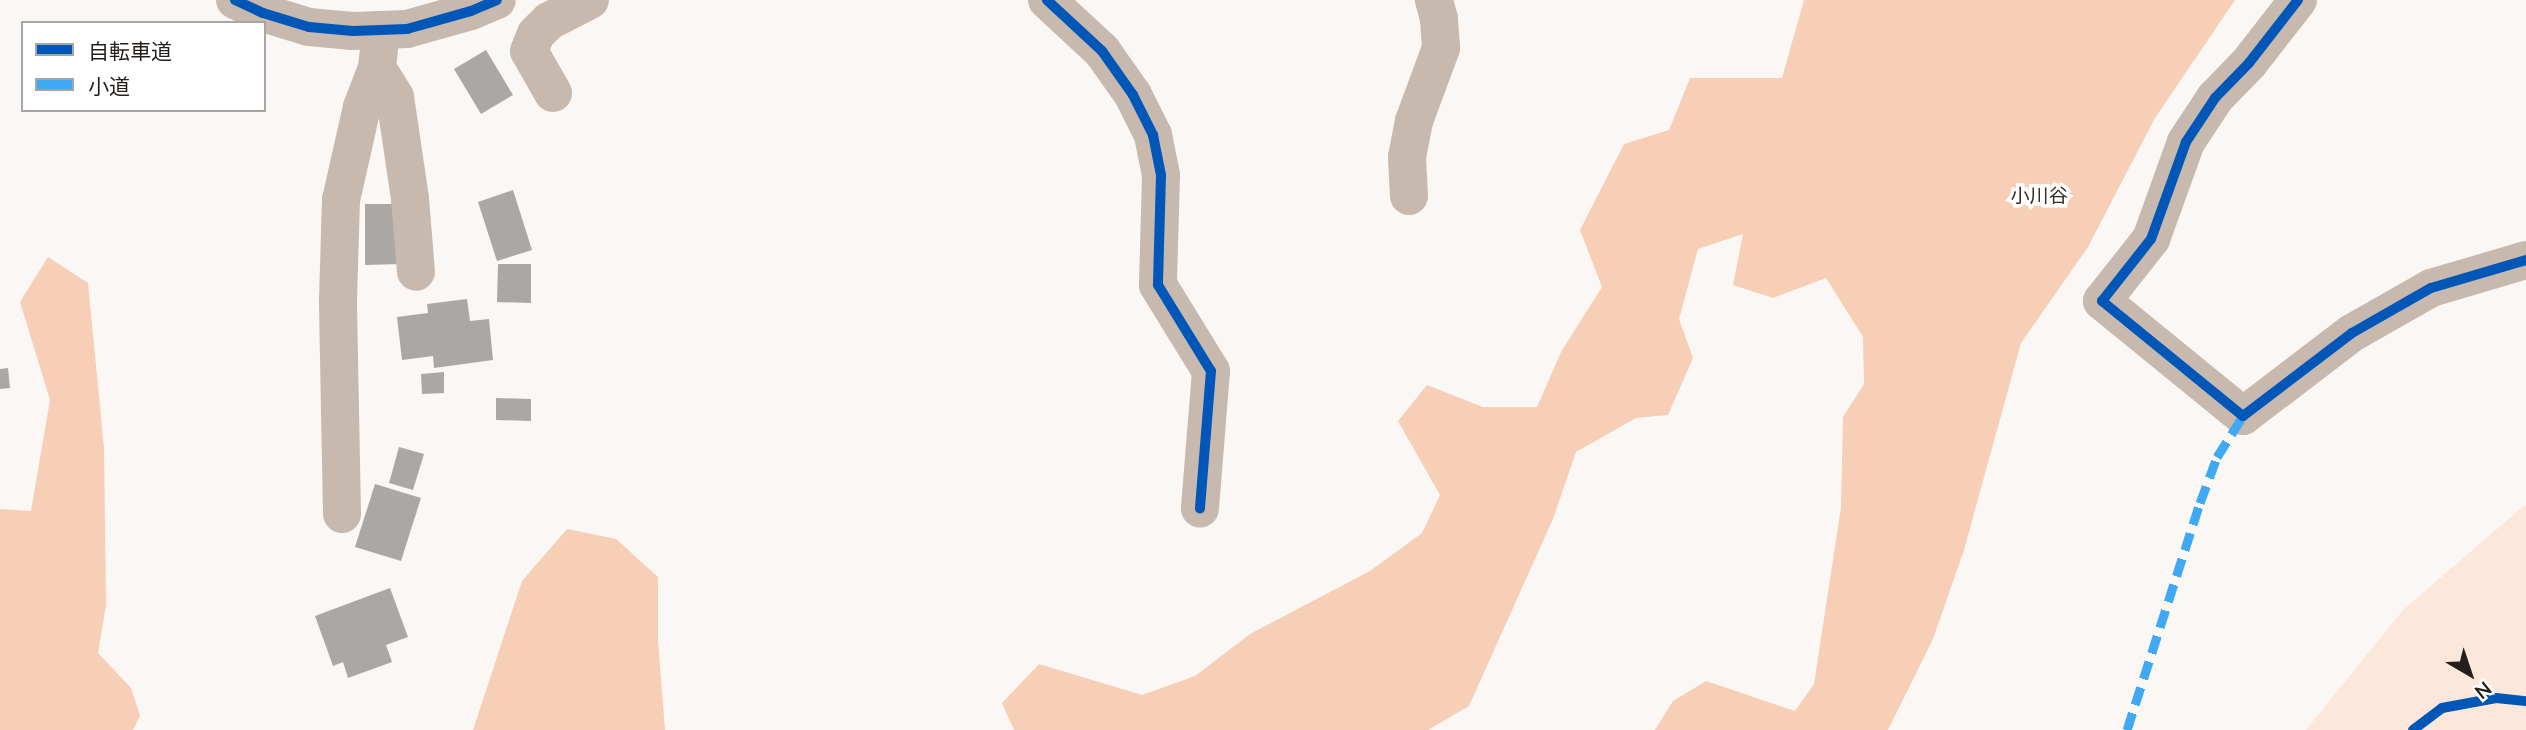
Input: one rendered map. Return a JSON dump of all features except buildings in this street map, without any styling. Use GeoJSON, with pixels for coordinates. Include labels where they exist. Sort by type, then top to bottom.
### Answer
{"type":"FeatureCollection","features":[{"type":"Feature","properties":{"kind":"street"},"geometry":{"type":"LineString","coordinates":[[235,0],[263,13],[309,27],[381,30],[407,29],[471,11],[497,0]]}},
{"type":"Feature","properties":{"kind":"street"},"geometry":{"type":"LineString","coordinates":[[554,93],[530,51],[536,34],[549,21],[590,0]]}},
{"type":"Feature","properties":{"kind":"street"},"geometry":{"type":"LineString","coordinates":[[1047,0],[1102,51],[1133,95],[1153,135],[1161,175],[1158,285],[1210,371],[1200,509]]}},
{"type":"Feature","properties":{"kind":"street"},"geometry":{"type":"LineString","coordinates":[[1409,196],[1407,157],[1414,121],[1441,48],[1440,19],[1434,0]]}},
{"type":"Feature","properties":{"kind":"street"},"geometry":{"type":"LineString","coordinates":[[2298,0],[2280,19],[2249,63],[2215,99],[2186,142],[2151,239],[2102,301],[2243,416],[2353,334],[2431,288],[2526,260]]}},
{"type":"Feature","properties":{"kind":"street"},"geometry":{"type":"LineString","coordinates":[[342,514],[338,300],[341,201],[362,107],[377,68],[381,30]]}},
{"type":"Feature","properties":{"kind":"street"},"geometry":{"type":"LineString","coordinates":[[377,68],[395,97],[410,199],[415,272]]}},
{"type":"Feature","properties":{"kind":"shaded area"},"geometry":{"type":"Polygon","coordinates":[[[1804,0],[2235,0],[2155,118],[2088,247],[2021,343],[1964,550],[1933,639],[1888,730],[1655,730],[1673,701],[1706,681],[1795,711],[1814,684],[1841,507],[1843,417],[1864,384],[1863,337],[1826,278],[1773,298],[1733,285],[1743,234],[1698,249],[1679,319],[1693,358],[1668,415],[1636,418],[1576,452],[1553,519],[1469,706],[1428,730],[1014,730],[1002,703],[1039,664],[1142,695],[1195,676],[1250,634],[1370,571],[1422,533],[1440,495],[1398,421],[1427,385],[1483,407],[1537,407],[1561,352],[1602,287],[1580,230],[1624,144],[1669,130],[1690,78],[1782,78],[1804,0]]]}},
{"type":"Feature","properties":{"kind":"shaded area"},"geometry":{"type":"Polygon","coordinates":[[[48,257],[88,283],[104,448],[106,605],[98,653],[131,688],[140,716],[133,730],[0,730],[0,509],[31,511],[50,400],[20,302],[48,257]]]}},
{"type":"Feature","properties":{"kind":"shaded area"},"geometry":{"type":"Polygon","coordinates":[[[2526,504],[2526,730],[2306,730],[2403,610],[2526,504]]]}},
{"type":"Feature","properties":{"kind":"shaded area"},"geometry":{"type":"Polygon","coordinates":[[[567,529],[616,539],[658,577],[658,640],[665,730],[473,730],[522,581],[567,529]]]}},
{"type":"Feature","properties":{"kind":"marked path"},"geometry":{"type":"LineString","coordinates":[[2127,730],[2200,503],[2217,457],[2243,416]]}},
{"type":"Feature","properties":{"kind":"cycle path"},"geometry":{"type":"LineString","coordinates":[[235,0],[263,13],[309,27],[353,31],[407,29],[471,11],[497,0]]}},
{"type":"Feature","properties":{"kind":"cycle path"},"geometry":{"type":"LineString","coordinates":[[1047,0],[1102,51],[1133,95],[1153,135],[1161,175],[1158,285],[1211,371],[1200,509]]}},
{"type":"Feature","properties":{"kind":"cycle path"},"geometry":{"type":"LineString","coordinates":[[2298,0],[2249,63],[2215,98],[2186,142],[2151,239],[2102,301],[2243,416],[2352,333],[2431,288],[2526,260]]}},
{"type":"Feature","properties":{"kind":"cycle path"},"geometry":{"type":"LineString","coordinates":[[2413,730],[2442,708],[2496,698],[2526,701]]}},
{"type":"Feature","properties":{"kind":"district","name":"小川谷"},"geometry":{"type":"Point","coordinates":[2039,195]}}]}
